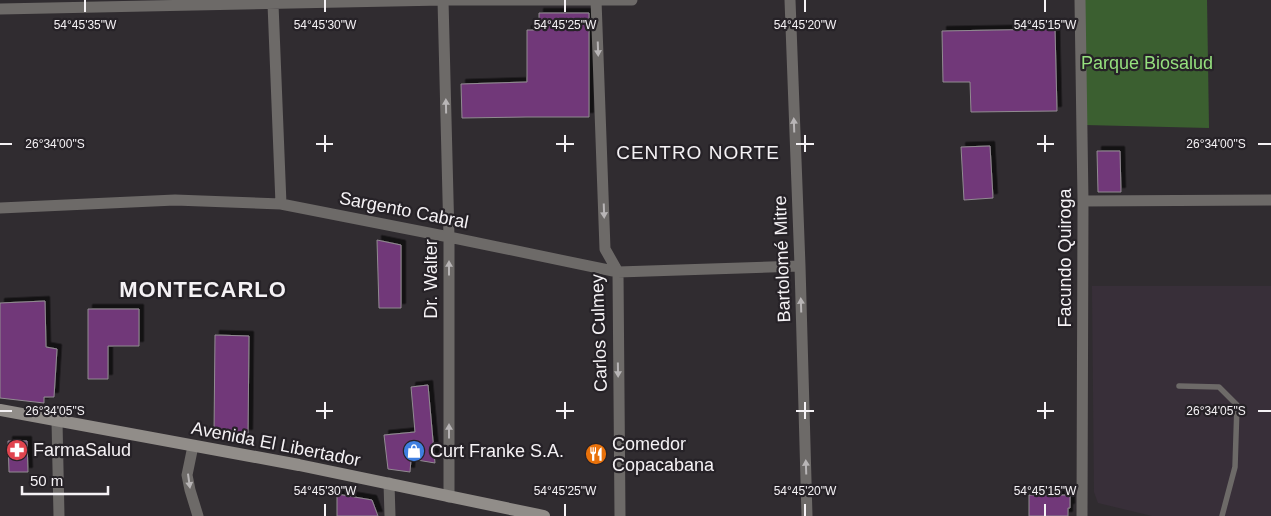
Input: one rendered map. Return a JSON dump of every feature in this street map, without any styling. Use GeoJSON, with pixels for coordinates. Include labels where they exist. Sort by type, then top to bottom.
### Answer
{"type":"FeatureCollection","features":[{"type":"Feature","properties":{"kind":"main road","name":"Avenida El Libertador"},"geometry":{"type":"LineString","coordinates":[[0,410],[299,465],[544,516]]}},
{"type":"Feature","properties":{"kind":"street"},"geometry":{"type":"LineString","coordinates":[[0,9],[443,0],[632,0]]}},
{"type":"Feature","properties":{"kind":"street","name":"Dr. Walter"},"geometry":{"type":"LineString","coordinates":[[443,0],[449,237],[450,497]]}},
{"type":"Feature","properties":{"kind":"street","name":"Carlos Culmey"},"geometry":{"type":"LineString","coordinates":[[596,0],[606,249],[618,272],[620,516]]}},
{"type":"Feature","properties":{"kind":"street","name":"Bartolomé Mitre"},"geometry":{"type":"LineString","coordinates":[[790,0],[807,516]]}},
{"type":"Feature","properties":{"kind":"street","name":"Facundo Quiroga"},"geometry":{"type":"LineString","coordinates":[[1080,0],[1083,201],[1082,516]]}},
{"type":"Feature","properties":{"kind":"street"},"geometry":{"type":"LineString","coordinates":[[273,4],[281,204]]}},
{"type":"Feature","properties":{"kind":"street","name":"Sargento Cabral"},"geometry":{"type":"LineString","coordinates":[[0,208],[175,200],[281,204],[618,272],[800,266]]}},
{"type":"Feature","properties":{"kind":"street"},"geometry":{"type":"LineString","coordinates":[[1083,201],[1271,200]]}},
{"type":"Feature","properties":{"kind":"street"},"geometry":{"type":"LineString","coordinates":[[57,421],[60,516]]}},
{"type":"Feature","properties":{"kind":"street"},"geometry":{"type":"LineString","coordinates":[[193,446],[187,475],[198,516]]}},
{"type":"Feature","properties":{"kind":"street"},"geometry":{"type":"LineString","coordinates":[[389,483],[390,516]]}},
{"type":"Feature","properties":{"kind":"lane"},"geometry":{"type":"LineString","coordinates":[[1179,386],[1219,386],[1237,405],[1235,467],[1222,516]]}},
{"type":"Feature","properties":{"kind":"shaded area"},"geometry":{"type":"Polygon","coordinates":[[[1092,286],[1271,286],[1271,516],[1152,516],[1098,503],[1094,492],[1092,286]]]}},
{"type":"Feature","properties":{"kind":"green space","name":"Parque Biosalud"},"geometry":{"type":"Polygon","coordinates":[[[1085,0],[1207,0],[1209,128],[1085,125],[1085,0]]]}},
{"type":"Feature","properties":{"kind":"building"},"geometry":{"type":"Polygon","coordinates":[[[539,13],[589,13],[589,117],[462,118],[461,84],[527,82],[527,30],[539,30],[539,13]]]}},
{"type":"Feature","properties":{"kind":"building"},"geometry":{"type":"Polygon","coordinates":[[[1055,29],[1057,111],[971,112],[970,82],[943,82],[942,31],[1055,29]]]}},
{"type":"Feature","properties":{"kind":"building"},"geometry":{"type":"Polygon","coordinates":[[[990,146],[993,198],[964,200],[961,147],[990,146]]]}},
{"type":"Feature","properties":{"kind":"building"},"geometry":{"type":"Polygon","coordinates":[[[1097,151],[1120,151],[1121,192],[1098,192],[1097,151]]]}},
{"type":"Feature","properties":{"kind":"building"},"geometry":{"type":"Polygon","coordinates":[[[377,240],[401,245],[401,308],[379,308],[377,240]]]}},
{"type":"Feature","properties":{"kind":"building"},"geometry":{"type":"Polygon","coordinates":[[[45,301],[46,347],[57,349],[54,397],[44,397],[44,403],[0,398],[0,303],[45,301]]]}},
{"type":"Feature","properties":{"kind":"building"},"geometry":{"type":"Polygon","coordinates":[[[88,309],[139,309],[139,346],[108,346],[108,379],[88,379],[88,309]]]}},
{"type":"Feature","properties":{"kind":"building"},"geometry":{"type":"Polygon","coordinates":[[[215,335],[249,336],[248,434],[214,433],[215,335]]]}},
{"type":"Feature","properties":{"kind":"building"},"geometry":{"type":"Polygon","coordinates":[[[428,385],[435,463],[411,459],[410,472],[388,469],[384,435],[415,432],[411,387],[428,385]]]}},
{"type":"Feature","properties":{"kind":"building"},"geometry":{"type":"Polygon","coordinates":[[[8,441],[27,441],[28,472],[9,472],[8,441]]]}},
{"type":"Feature","properties":{"kind":"building"},"geometry":{"type":"Polygon","coordinates":[[[337,494],[372,500],[378,516],[337,516],[337,494]]]}},
{"type":"Feature","properties":{"kind":"building"},"geometry":{"type":"Polygon","coordinates":[[[1029,495],[1070,495],[1068,516],[1029,516],[1029,495]]]}},
{"type":"Feature","properties":{"kind":"place","name":"FarmaSalud"},"geometry":{"type":"Point","coordinates":[17,450]}},
{"type":"Feature","properties":{"kind":"place","name":"Curt Franke S.A."},"geometry":{"type":"Point","coordinates":[414,451]}},
{"type":"Feature","properties":{"kind":"place","name":"Comedor Copacabana"},"geometry":{"type":"Point","coordinates":[596,454]}},
{"type":"Feature","properties":{"kind":"district","name":"CENTRO NORTE"},"geometry":{"type":"Point","coordinates":[698,152]}},
{"type":"Feature","properties":{"kind":"district","name":"MONTECARLO"},"geometry":{"type":"Point","coordinates":[203,289]}}]}
